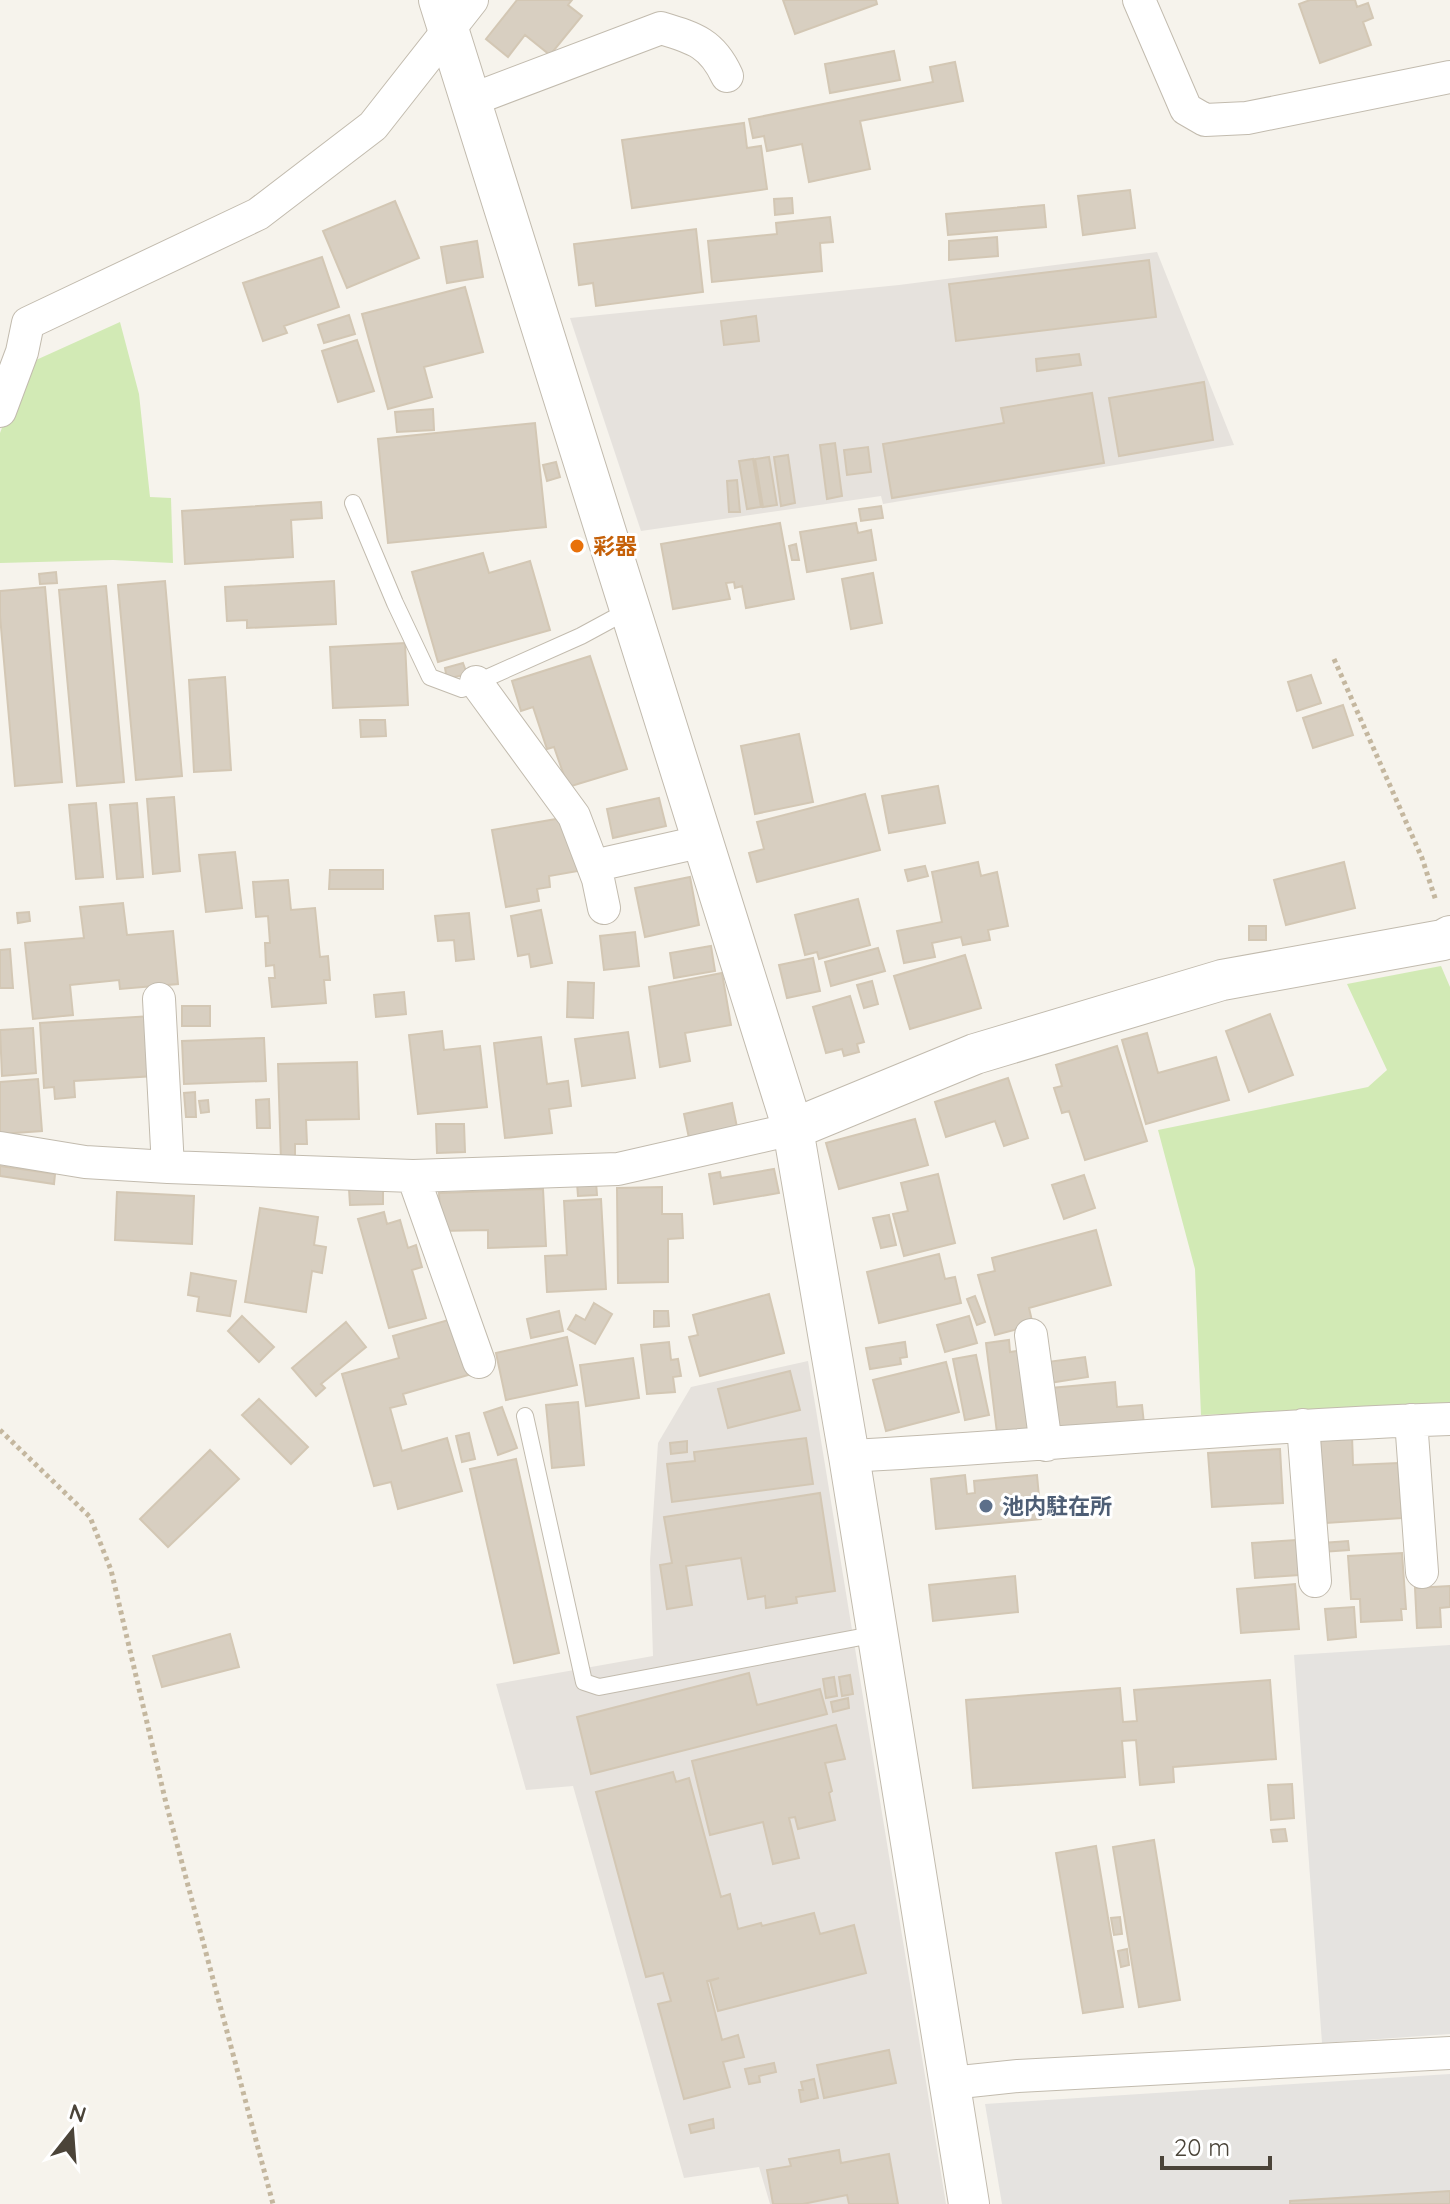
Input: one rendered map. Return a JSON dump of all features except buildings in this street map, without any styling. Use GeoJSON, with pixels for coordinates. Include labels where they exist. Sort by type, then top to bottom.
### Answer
{"type":"FeatureCollection","features":[{"type":"Feature","properties":{"kind":"street"},"geometry":{"type":"LineString","coordinates":[[1139,0],[1186,109],[1205,120],[1247,118],[1450,77]]}},
{"type":"Feature","properties":{"kind":"street"},"geometry":{"type":"LineString","coordinates":[[453,10],[471,100],[793,1129],[849,1456],[969,2204]]}},
{"type":"Feature","properties":{"kind":"street"},"geometry":{"type":"LineString","coordinates":[[0,411],[22,352],[28,323],[258,214],[373,126],[453,10]]}},
{"type":"Feature","properties":{"kind":"street"},"geometry":{"type":"LineString","coordinates":[[471,100],[661,28],[689,37],[717,55],[727,76]]}},
{"type":"Feature","properties":{"kind":"street"},"geometry":{"type":"LineString","coordinates":[[476,682],[574,816],[593,866],[604,908]]}},
{"type":"Feature","properties":{"kind":"street"},"geometry":{"type":"LineString","coordinates":[[593,866],[704,841]]}},
{"type":"Feature","properties":{"kind":"street"},"geometry":{"type":"LineString","coordinates":[[0,1148],[85,1162],[413,1176],[618,1169],[793,1129],[975,1054],[1207,984],[1443,940],[1449,936]]}},
{"type":"Feature","properties":{"kind":"street"},"geometry":{"type":"LineString","coordinates":[[159,999],[168,1167]]}},
{"type":"Feature","properties":{"kind":"street"},"geometry":{"type":"LineString","coordinates":[[413,1176],[479,1362]]}},
{"type":"Feature","properties":{"kind":"street"},"geometry":{"type":"LineString","coordinates":[[1031,1335],[1046,1445]]}},
{"type":"Feature","properties":{"kind":"street"},"geometry":{"type":"LineString","coordinates":[[849,1456],[1046,1445],[1303,1425],[1450,1419]]}},
{"type":"Feature","properties":{"kind":"street"},"geometry":{"type":"LineString","coordinates":[[1411,1420],[1422,1572]]}},
{"type":"Feature","properties":{"kind":"street"},"geometry":{"type":"LineString","coordinates":[[1303,1425],[1315,1581]]}},
{"type":"Feature","properties":{"kind":"street"},"geometry":{"type":"LineString","coordinates":[[951,2083],[1018,2076],[1450,2053]]}},
{"type":"Feature","properties":{"kind":"lane"},"geometry":{"type":"LineString","coordinates":[[353,503],[430,677],[462,689],[581,636],[631,609]]}},
{"type":"Feature","properties":{"kind":"lane"},"geometry":{"type":"LineString","coordinates":[[525,1416],[584,1682],[599,1687],[877,1634]]}},
{"type":"Feature","properties":{"kind":"path"},"geometry":{"type":"LineString","coordinates":[[1334,659],[1422,858],[1449,936]]}},
{"type":"Feature","properties":{"kind":"path"},"geometry":{"type":"LineString","coordinates":[[0,1430],[90,1517],[111,1570],[166,1803],[273,2204]]}},
{"type":"Feature","properties":{"kind":"shaded area"},"geometry":{"type":"Polygon","coordinates":[[[1157,252],[1234,445],[883,504],[881,496],[641,531],[570,318],[899,285],[1157,252]]]}},
{"type":"Feature","properties":{"kind":"shaded area"},"geometry":{"type":"Polygon","coordinates":[[[808,1361],[946,2204],[770,2204],[759,2167],[684,2178],[573,1786],[526,1790],[496,1684],[653,1656],[650,1561],[658,1443],[691,1387],[808,1361]]]}},
{"type":"Feature","properties":{"kind":"shaded area"},"geometry":{"type":"Polygon","coordinates":[[[1450,1645],[1450,2034],[1322,2043],[1294,1655],[1450,1645]]]}},
{"type":"Feature","properties":{"kind":"shaded area"},"geometry":{"type":"Polygon","coordinates":[[[1450,2074],[1450,2204],[1002,2204],[985,2104],[1450,2074]]]}},
{"type":"Feature","properties":{"kind":"green space"},"geometry":{"type":"Polygon","coordinates":[[[120,322],[139,394],[150,497],[171,498],[173,563],[113,560],[0,563],[0,433],[25,365],[120,322]]]}},
{"type":"Feature","properties":{"kind":"green space"},"geometry":{"type":"Polygon","coordinates":[[[1441,966],[1450,987],[1450,1405],[1201,1415],[1195,1269],[1158,1130],[1368,1087],[1387,1070],[1347,984],[1441,966]]]}},
{"type":"Feature","properties":{"kind":"place","name":"彩器"},"geometry":{"type":"Point","coordinates":[577,546]}},
{"type":"Feature","properties":{"kind":"place","name":"池内駐在所"},"geometry":{"type":"Point","coordinates":[986,1506]}}]}
